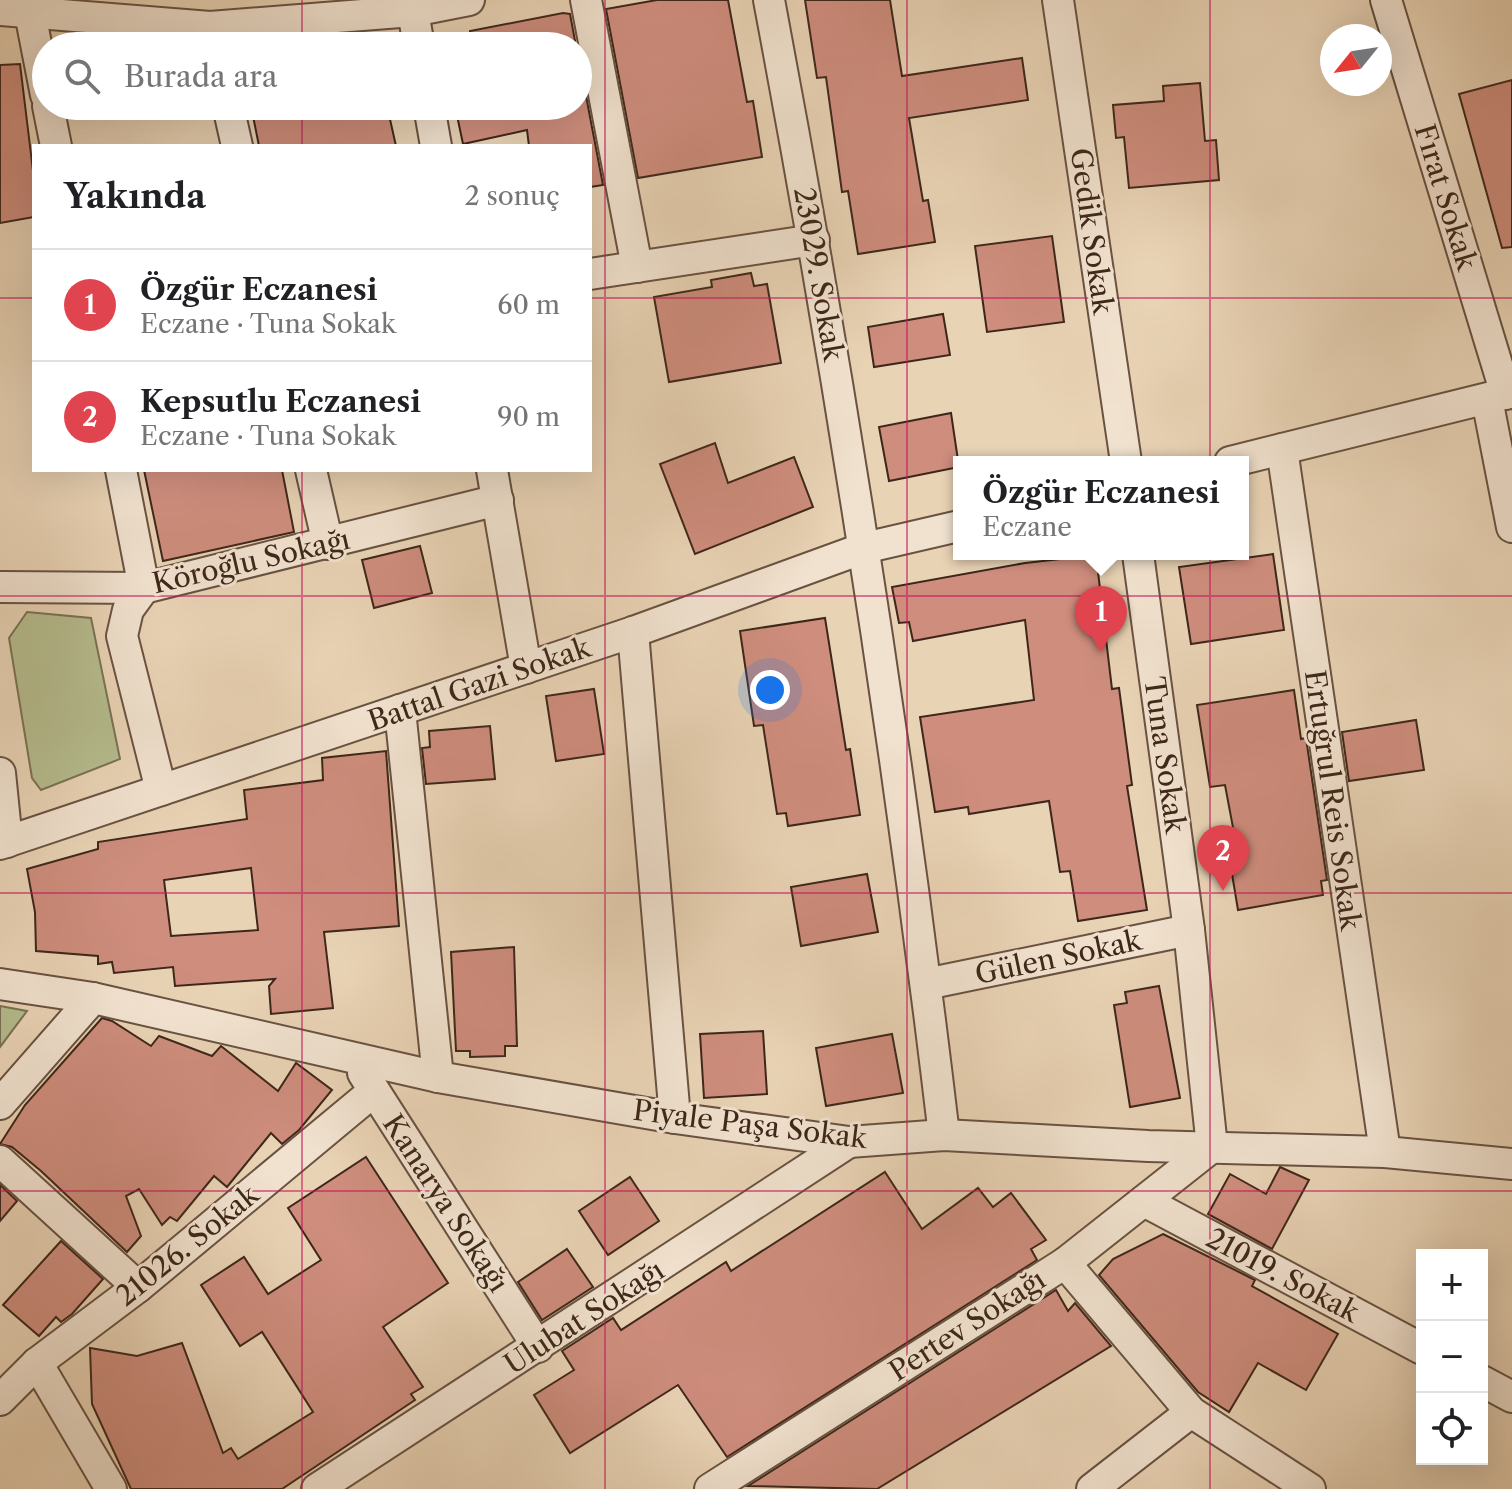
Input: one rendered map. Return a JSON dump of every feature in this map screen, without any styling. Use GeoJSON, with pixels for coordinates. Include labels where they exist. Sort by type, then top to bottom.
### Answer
{"type":"FeatureCollection","features":[{"type":"Feature","properties":{"kind":"street"},"geometry":{"type":"LineString","coordinates":[[240,32],[469,0]]}},
{"type":"Feature","properties":{"kind":"street"},"geometry":{"type":"LineString","coordinates":[[586,0],[637,267]]}},
{"type":"Feature","properties":{"kind":"street","name":"23029. Sokak"},"geometry":{"type":"LineString","coordinates":[[769,0],[814,240],[864,548],[926,984],[944,1135]]}},
{"type":"Feature","properties":{"kind":"street","name":"Gedik Sokak"},"geometry":{"type":"LineString","coordinates":[[1058,0],[1125,456]]}},
{"type":"Feature","properties":{"kind":"street","name":"Fırat Sokak"},"geometry":{"type":"LineString","coordinates":[[1386,0],[1502,395],[1512,527]]}},
{"type":"Feature","properties":{"kind":"street"},"geometry":{"type":"LineString","coordinates":[[412,6],[417,32]]}},
{"type":"Feature","properties":{"kind":"street"},"geometry":{"type":"LineString","coordinates":[[32,57],[15,11],[104,9],[197,32]]}},
{"type":"Feature","properties":{"kind":"street"},"geometry":{"type":"LineString","coordinates":[[51,120],[56,144]]}},
{"type":"Feature","properties":{"kind":"street"},"geometry":{"type":"LineString","coordinates":[[231,120],[237,144]]}},
{"type":"Feature","properties":{"kind":"street"},"geometry":{"type":"LineString","coordinates":[[431,120],[436,144]]}},
{"type":"Feature","properties":{"kind":"street"},"geometry":{"type":"LineString","coordinates":[[592,274],[814,240]]}},
{"type":"Feature","properties":{"kind":"street"},"geometry":{"type":"LineString","coordinates":[[1249,457],[1502,395]]}},
{"type":"Feature","properties":{"kind":"street","name":"Ertuğrul Reis Sokak"},"geometry":{"type":"LineString","coordinates":[[1282,449],[1385,1152]]}},
{"type":"Feature","properties":{"kind":"street"},"geometry":{"type":"LineString","coordinates":[[121,472],[144,588],[128,610],[122,636],[161,790]]}},
{"type":"Feature","properties":{"kind":"street"},"geometry":{"type":"LineString","coordinates":[[311,472],[328,544]]}},
{"type":"Feature","properties":{"kind":"street"},"geometry":{"type":"LineString","coordinates":[[492,472],[526,668]]}},
{"type":"Feature","properties":{"kind":"street","name":"Köroğlu Sokağı"},"geometry":{"type":"LineString","coordinates":[[0,587],[144,588],[498,500]]}},
{"type":"Feature","properties":{"kind":"street","name":"Battal Gazi Sokak"},"geometry":{"type":"LineString","coordinates":[[3,843],[633,632],[864,548],[953,527]]}},
{"type":"Feature","properties":{"kind":"street","name":"Tuna Sokak"},"geometry":{"type":"LineString","coordinates":[[1139,560],[1189,930],[1212,1147]]}},
{"type":"Feature","properties":{"kind":"street"},"geometry":{"type":"LineString","coordinates":[[633,632],[675,1118]]}},
{"type":"Feature","properties":{"kind":"street"},"geometry":{"type":"LineString","coordinates":[[400,710],[438,1077]]}},
{"type":"Feature","properties":{"kind":"street"},"geometry":{"type":"LineString","coordinates":[[0,773],[3,843]]}},
{"type":"Feature","properties":{"kind":"street","name":"Gülen Sokak"},"geometry":{"type":"LineString","coordinates":[[926,984],[1189,930]]}},
{"type":"Feature","properties":{"kind":"street","name":"Piyale Paşa Sokak"},"geometry":{"type":"LineString","coordinates":[[0,984],[93,998],[438,1077],[675,1118],[849,1142],[944,1135],[1385,1152],[1512,1164]]}},
{"type":"Feature","properties":{"kind":"street"},"geometry":{"type":"LineString","coordinates":[[0,1104],[93,998]]}},
{"type":"Feature","properties":{"kind":"street","name":"Kanarya Sokağı"},"geometry":{"type":"LineString","coordinates":[[353,1058],[538,1347]]}},
{"type":"Feature","properties":{"kind":"street","name":"21026. Sokak"},"geometry":{"type":"LineString","coordinates":[[0,1400],[37,1363],[138,1287],[374,1091]]}},
{"type":"Feature","properties":{"kind":"street","name":"Ulubat Sokağı"},"geometry":{"type":"LineString","coordinates":[[317,1489],[849,1142]]}},
{"type":"Feature","properties":{"kind":"street","name":"Pertev Sokağı"},"geometry":{"type":"LineString","coordinates":[[710,1489],[1065,1263],[1212,1147]]}},
{"type":"Feature","properties":{"kind":"street"},"geometry":{"type":"LineString","coordinates":[[0,1161],[138,1287]]}},
{"type":"Feature","properties":{"kind":"street","name":"21019. Sokak"},"geometry":{"type":"LineString","coordinates":[[1144,1201],[1416,1346]]}},
{"type":"Feature","properties":{"kind":"street"},"geometry":{"type":"LineString","coordinates":[[1065,1263],[1191,1412],[1310,1489]]}},
{"type":"Feature","properties":{"kind":"street"},"geometry":{"type":"LineString","coordinates":[[37,1363],[104,1485]]}},
{"type":"Feature","properties":{"kind":"street"},"geometry":{"type":"LineString","coordinates":[[1488,1384],[1512,1397]]}},
{"type":"Feature","properties":{"kind":"street"},"geometry":{"type":"LineString","coordinates":[[1107,1485],[1191,1412]]}},
{"type":"Feature","properties":{"kind":"green space"},"geometry":{"type":"Polygon","coordinates":[[[27,612],[91,618],[120,759],[41,790],[32,778],[9,638],[27,612]]]}},
{"type":"Feature","properties":{"kind":"green space"},"geometry":{"type":"Polygon","coordinates":[[[0,1006],[27,1011],[0,1047],[0,1006]]]}},
{"type":"Feature","properties":{"kind":"building"},"geometry":{"type":"Polygon","coordinates":[[[657,0],[728,0],[747,102],[753,101],[762,157],[638,178],[606,9],[657,0]]]}},
{"type":"Feature","properties":{"kind":"building"},"geometry":{"type":"Polygon","coordinates":[[[805,0],[890,0],[902,76],[1022,58],[1028,100],[909,118],[923,201],[928,200],[935,242],[858,254],[848,191],[842,192],[826,77],[817,78],[805,0]]]}},
{"type":"Feature","properties":{"kind":"building"},"geometry":{"type":"Polygon","coordinates":[[[563,13],[570,14],[573,32],[470,32],[563,13]]]}},
{"type":"Feature","properties":{"kind":"building"},"geometry":{"type":"Polygon","coordinates":[[[20,64],[32,163],[32,217],[0,223],[0,65],[20,64]]]}},
{"type":"Feature","properties":{"kind":"building"},"geometry":{"type":"Polygon","coordinates":[[[1512,80],[1512,247],[1502,248],[1459,94],[1512,80]]]}},
{"type":"Feature","properties":{"kind":"building"},"geometry":{"type":"Polygon","coordinates":[[[1200,83],[1205,141],[1216,140],[1219,180],[1129,188],[1124,137],[1116,138],[1113,105],[1164,101],[1163,86],[1200,83]]]}},
{"type":"Feature","properties":{"kind":"building"},"geometry":{"type":"Polygon","coordinates":[[[254,120],[390,120],[396,144],[259,144],[254,120]]]}},
{"type":"Feature","properties":{"kind":"building"},"geometry":{"type":"Polygon","coordinates":[[[458,120],[591,120],[603,185],[592,187],[592,144],[529,144],[527,130],[463,144],[458,120]]]}},
{"type":"Feature","properties":{"kind":"building"},"geometry":{"type":"Polygon","coordinates":[[[1052,236],[1064,322],[987,332],[975,246],[1052,236]]]}},
{"type":"Feature","properties":{"kind":"building"},"geometry":{"type":"Polygon","coordinates":[[[751,273],[754,286],[767,284],[781,363],[669,382],[654,297],[712,287],[711,280],[751,273]]]}},
{"type":"Feature","properties":{"kind":"building"},"geometry":{"type":"Polygon","coordinates":[[[943,314],[950,355],[874,367],[868,327],[943,314]]]}},
{"type":"Feature","properties":{"kind":"building"},"geometry":{"type":"Polygon","coordinates":[[[951,413],[957,456],[953,456],[953,468],[889,481],[879,427],[951,413]]]}},
{"type":"Feature","properties":{"kind":"building"},"geometry":{"type":"Polygon","coordinates":[[[715,443],[728,483],[794,457],[813,507],[695,554],[660,464],[715,443]]]}},
{"type":"Feature","properties":{"kind":"building"},"geometry":{"type":"Polygon","coordinates":[[[144,472],[282,472],[294,532],[163,561],[144,472]]]}},
{"type":"Feature","properties":{"kind":"building"},"geometry":{"type":"Polygon","coordinates":[[[420,546],[432,593],[374,608],[362,560],[420,546]]]}},
{"type":"Feature","properties":{"kind":"building"},"geometry":{"type":"Polygon","coordinates":[[[1273,554],[1284,630],[1191,644],[1179,567],[1249,560],[1249,557],[1273,554]]]}},
{"type":"Feature","properties":{"kind":"building"},"geometry":{"type":"Polygon","coordinates":[[[1097,560],[1112,689],[1119,688],[1132,785],[1127,786],[1147,910],[1078,921],[1070,871],[1060,872],[1049,801],[969,814],[968,807],[935,812],[920,717],[1034,700],[1025,620],[913,641],[909,622],[899,623],[892,587],[1025,563],[1097,560]]]}},
{"type":"Feature","properties":{"kind":"building"},"geometry":{"type":"Polygon","coordinates":[[[825,618],[846,750],[850,749],[860,815],[788,826],[786,813],[777,814],[763,725],[754,726],[740,631],[825,618]]]}},
{"type":"Feature","properties":{"kind":"building"},"geometry":{"type":"Polygon","coordinates":[[[594,689],[604,754],[556,761],[546,696],[594,689]]]}},
{"type":"Feature","properties":{"kind":"building"},"geometry":{"type":"Polygon","coordinates":[[[1294,690],[1301,739],[1306,738],[1327,880],[1321,881],[1323,895],[1238,910],[1229,856],[1238,854],[1225,785],[1210,787],[1197,705],[1294,690]]]}},
{"type":"Feature","properties":{"kind":"building"},"geometry":{"type":"Polygon","coordinates":[[[1416,720],[1424,770],[1349,781],[1342,732],[1416,720]]]}},
{"type":"Feature","properties":{"kind":"building"},"geometry":{"type":"Polygon","coordinates":[[[490,726],[495,779],[426,784],[422,748],[430,747],[429,731],[490,726]]]}},
{"type":"Feature","properties":{"kind":"building"},"geometry":{"type":"Polygon","coordinates":[[[386,751],[399,926],[324,932],[333,1008],[271,1014],[269,986],[275,979],[175,986],[173,967],[114,973],[112,962],[98,964],[98,956],[36,951],[35,912],[27,869],[98,849],[98,842],[247,819],[244,790],[323,780],[322,758],[386,751]],[[251,868],[164,880],[171,936],[258,930],[251,868]]]}},
{"type":"Feature","properties":{"kind":"building"},"geometry":{"type":"Polygon","coordinates":[[[867,874],[878,932],[801,946],[791,887],[867,874]]]}},
{"type":"Feature","properties":{"kind":"building"},"geometry":{"type":"Polygon","coordinates":[[[514,947],[517,1046],[505,1046],[505,1056],[470,1057],[470,1051],[456,1051],[451,952],[514,947]]]}},
{"type":"Feature","properties":{"kind":"building"},"geometry":{"type":"Polygon","coordinates":[[[1159,986],[1180,1098],[1130,1107],[1114,1005],[1127,1003],[1125,992],[1159,986]]]}},
{"type":"Feature","properties":{"kind":"building"},"geometry":{"type":"Polygon","coordinates":[[[102,1018],[151,1046],[159,1036],[212,1056],[221,1046],[278,1091],[296,1063],[332,1090],[299,1130],[282,1144],[271,1133],[227,1187],[214,1176],[177,1221],[170,1217],[162,1225],[139,1189],[126,1196],[141,1236],[127,1252],[41,1171],[12,1147],[0,1144],[25,1105],[102,1018]]]}},
{"type":"Feature","properties":{"kind":"building"},"geometry":{"type":"Polygon","coordinates":[[[763,1031],[767,1094],[704,1098],[700,1034],[763,1031]]]}},
{"type":"Feature","properties":{"kind":"building"},"geometry":{"type":"Polygon","coordinates":[[[892,1034],[903,1093],[826,1106],[816,1048],[892,1034]]]}},
{"type":"Feature","properties":{"kind":"building"},"geometry":{"type":"Polygon","coordinates":[[[366,1157],[448,1283],[383,1327],[423,1387],[411,1394],[415,1400],[282,1489],[131,1489],[92,1404],[90,1348],[137,1356],[182,1343],[223,1453],[231,1448],[238,1459],[313,1412],[262,1332],[240,1346],[201,1285],[244,1257],[268,1294],[321,1260],[288,1208],[366,1157]]]}},
{"type":"Feature","properties":{"kind":"building"},"geometry":{"type":"Polygon","coordinates":[[[1280,1167],[1309,1180],[1272,1249],[1208,1214],[1230,1174],[1266,1194],[1280,1167]]]}},
{"type":"Feature","properties":{"kind":"building"},"geometry":{"type":"Polygon","coordinates":[[[885,1172],[922,1229],[978,1188],[993,1207],[1011,1193],[1046,1240],[1031,1249],[1037,1260],[727,1457],[678,1385],[570,1453],[534,1395],[574,1370],[562,1351],[613,1318],[621,1330],[726,1262],[731,1271],[885,1172]]]}},
{"type":"Feature","properties":{"kind":"building"},"geometry":{"type":"Polygon","coordinates":[[[630,1177],[659,1221],[608,1255],[579,1211],[630,1177]]]}},
{"type":"Feature","properties":{"kind":"building"},"geometry":{"type":"Polygon","coordinates":[[[0,1185],[17,1201],[0,1221],[0,1185]]]}},
{"type":"Feature","properties":{"kind":"building"},"geometry":{"type":"Polygon","coordinates":[[[1163,1234],[1255,1280],[1252,1286],[1338,1334],[1306,1390],[1258,1363],[1229,1412],[1198,1392],[1099,1275],[1113,1259],[1163,1234]]]}},
{"type":"Feature","properties":{"kind":"building"},"geometry":{"type":"Polygon","coordinates":[[[61,1241],[103,1279],[72,1314],[61,1322],[56,1317],[39,1336],[3,1305],[61,1241]]]}},
{"type":"Feature","properties":{"kind":"building"},"geometry":{"type":"Polygon","coordinates":[[[567,1249],[593,1287],[542,1320],[518,1282],[567,1249]]]}},
{"type":"Feature","properties":{"kind":"building"},"geometry":{"type":"Polygon","coordinates":[[[1056,1290],[1068,1311],[1075,1303],[1111,1346],[877,1489],[748,1486],[1056,1290]]]}},
{"type":"Feature","properties":{"kind":"place","name":"Özgür Eczanesi"},"geometry":{"type":"Point","coordinates":[1101,652]}},
{"type":"Feature","properties":{"kind":"place","name":"Kepsutlu Eczanesi"},"geometry":{"type":"Point","coordinates":[1223,891]}}]}
